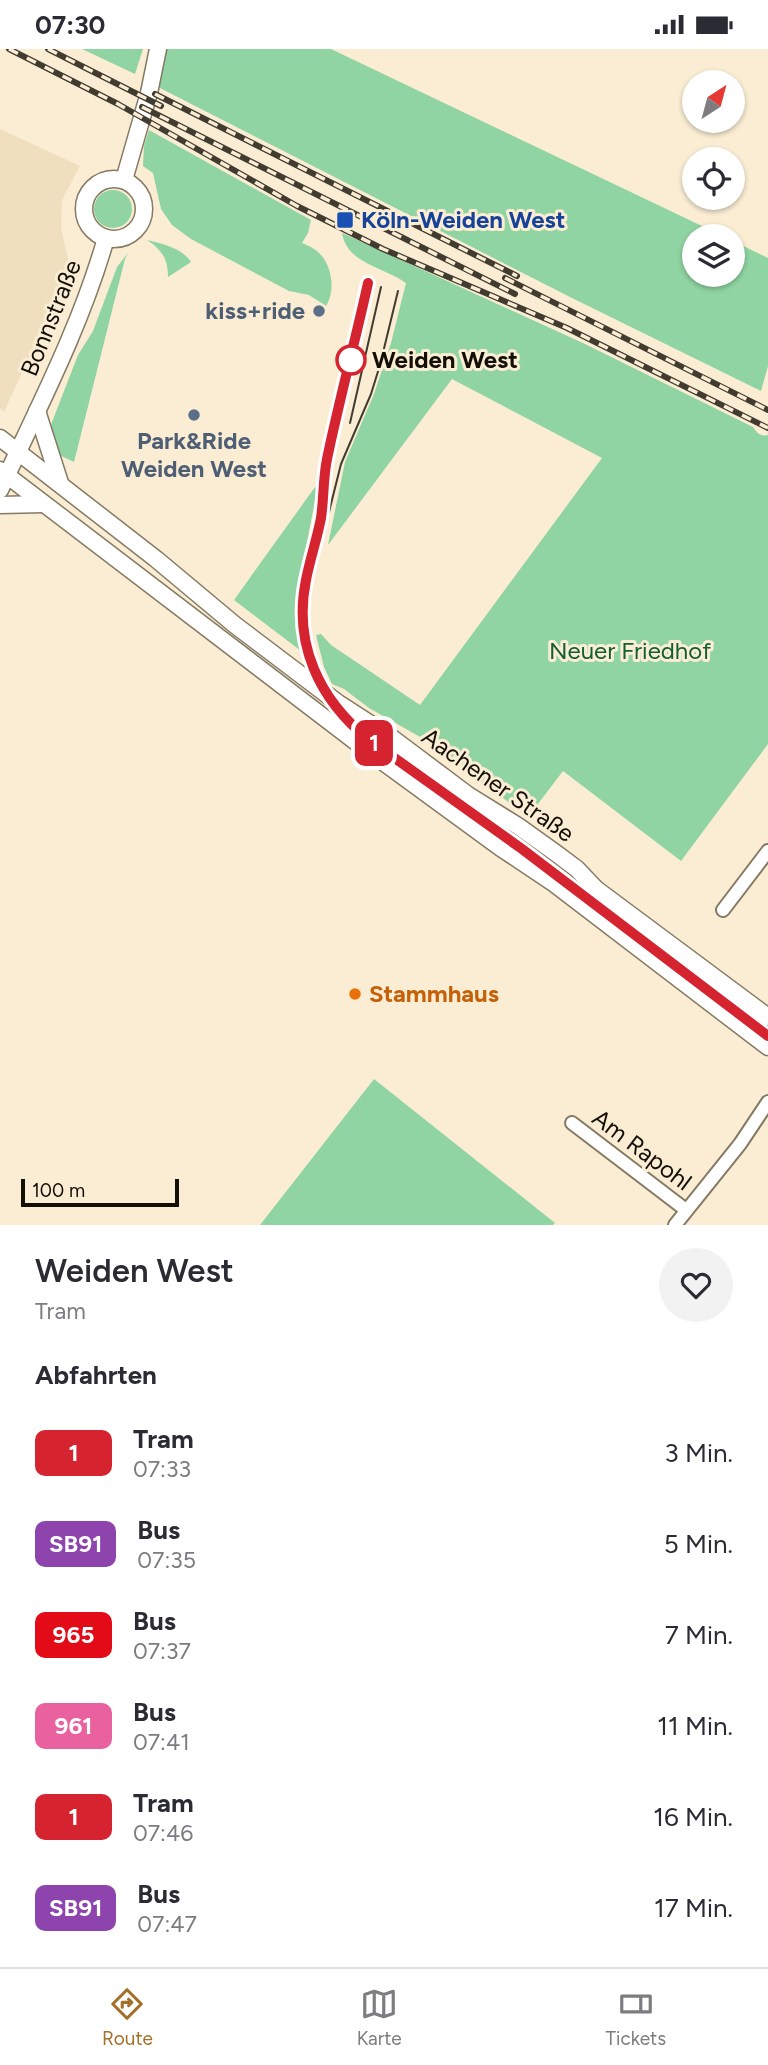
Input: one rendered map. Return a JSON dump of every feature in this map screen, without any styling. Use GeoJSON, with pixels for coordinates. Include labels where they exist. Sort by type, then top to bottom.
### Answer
{"type":"FeatureCollection","features":[{"type":"Feature","properties":{"kind":"main road"},"geometry":{"type":"LineString","coordinates":[[124,180],[149,93],[158,49]]}},
{"type":"Feature","properties":{"kind":"main road"},"geometry":{"type":"LineString","coordinates":[[104,180],[124,180],[133,185],[144,204],[141,224],[126,237],[106,238],[89,226],[84,211],[85,202],[95,185],[104,180]]}},
{"type":"Feature","properties":{"kind":"main road","name":"Bonnstraße"},"geometry":{"type":"LineString","coordinates":[[2,478],[18,452],[87,296],[106,238]]}},
{"type":"Feature","properties":{"kind":"main road"},"geometry":{"type":"LineString","coordinates":[[37,411],[60,483]]}},
{"type":"Feature","properties":{"kind":"main road","name":"Aachener Straße"},"geometry":{"type":"LineString","coordinates":[[0,438],[156,559],[235,625],[338,703],[392,738],[468,795],[518,826],[567,862],[596,889],[768,1017]]}},
{"type":"Feature","properties":{"kind":"main road","name":"Aachener Straße"},"geometry":{"type":"LineString","coordinates":[[2,478],[44,504],[360,745],[637,946],[768,1047]]}},
{"type":"Feature","properties":{"kind":"main road"},"geometry":{"type":"LineString","coordinates":[[0,505],[44,504]]}},
{"type":"Feature","properties":{"kind":"main road"},"geometry":{"type":"LineString","coordinates":[[530,867],[527,858],[533,851],[567,862]]}},
{"type":"Feature","properties":{"kind":"street"},"geometry":{"type":"LineString","coordinates":[[723,911],[768,851]]}},
{"type":"Feature","properties":{"kind":"street","name":"Am Rapohl"},"geometry":{"type":"LineString","coordinates":[[675,1225],[740,1144],[768,1102]]}},
{"type":"Feature","properties":{"kind":"street","name":"Am Rapohl"},"geometry":{"type":"LineString","coordinates":[[572,1123],[686,1210]]}},
{"type":"Feature","properties":{"kind":"shaded area"},"geometry":{"type":"Polygon","coordinates":[[[0,129],[80,166],[62,200],[61,228],[70,268],[4,412],[0,408],[0,129]]]}},
{"type":"Feature","properties":{"kind":"green space"},"geometry":{"type":"Polygon","coordinates":[[[82,49],[143,49],[135,74],[82,49]]]}},
{"type":"Feature","properties":{"kind":"green space"},"geometry":{"type":"Polygon","coordinates":[[[165,49],[331,49],[698,224],[682,224],[682,287],[745,287],[745,247],[768,258],[768,366],[761,391],[572,298],[158,87],[165,49]]]}},
{"type":"Feature","properties":{"kind":"green space"},"geometry":{"type":"Polygon","coordinates":[[[149,130],[311,220],[302,243],[318,252],[327,263],[332,285],[326,306],[309,295],[289,291],[191,239],[172,225],[161,209],[153,173],[143,166],[144,146],[149,130]]]}},
{"type":"Feature","properties":{"kind":"green space"},"geometry":{"type":"Polygon","coordinates":[[[113,190],[126,196],[132,209],[126,222],[113,228],[100,222],[94,209],[100,196],[113,190]]]}},
{"type":"Feature","properties":{"kind":"green space","name":"Neuer Friedhof"},"geometry":{"type":"Polygon","coordinates":[[[342,233],[583,343],[753,427],[761,435],[768,435],[768,744],[681,861],[563,771],[528,817],[429,742],[332,684],[324,667],[316,635],[321,634],[331,645],[420,705],[602,458],[452,379],[328,545],[345,462],[374,394],[391,343],[406,283],[368,264],[351,252],[342,233]]]}},
{"type":"Feature","properties":{"kind":"green space"},"geometry":{"type":"Polygon","coordinates":[[[147,240],[177,250],[191,262],[168,277],[163,255],[147,240]]]}},
{"type":"Feature","properties":{"kind":"green space"},"geometry":{"type":"Polygon","coordinates":[[[128,253],[74,462],[55,453],[50,432],[52,422],[78,355],[93,331],[117,267],[128,253]]]}},
{"type":"Feature","properties":{"kind":"green space"},"geometry":{"type":"Polygon","coordinates":[[[315,487],[317,490],[297,603],[305,654],[234,600],[315,487]]]}},
{"type":"Feature","properties":{"kind":"green space"},"geometry":{"type":"Polygon","coordinates":[[[374,1079],[555,1223],[260,1225],[374,1079]]]}},
{"type":"Feature","properties":{"kind":"tram line"},"geometry":{"type":"LineString","coordinates":[[368,283],[326,462],[320,520],[306,580],[304,634],[325,693],[350,724],[368,739],[528,854],[768,1036]]}},
{"type":"Feature","properties":{"kind":"tram line","name":"1"},"geometry":{"type":"LineString","coordinates":[[368,283],[326,462],[320,520],[303,596],[304,634],[314,669],[325,693],[350,724],[368,739],[522,849],[768,1036]]}},
{"type":"Feature","properties":{"kind":"tram line"},"geometry":{"type":"LineString","coordinates":[[350,423],[381,287]]}},
{"type":"Feature","properties":{"kind":"tram line"},"geometry":{"type":"LineString","coordinates":[[329,512],[341,464],[371,394],[398,291]]}},
{"type":"Feature","properties":{"kind":"railway"},"geometry":{"type":"LineString","coordinates":[[9,49],[118,104],[297,206],[383,249],[567,328],[768,428]]}},
{"type":"Feature","properties":{"kind":"railway"},"geometry":{"type":"LineString","coordinates":[[48,49],[161,106]]}},
{"type":"Feature","properties":{"kind":"railway"},"geometry":{"type":"LineString","coordinates":[[155,94],[517,276]]}},
{"type":"Feature","properties":{"kind":"railway"},"geometry":{"type":"LineString","coordinates":[[142,107],[515,294]]}},
{"type":"Feature","properties":{"kind":"railway"},"geometry":{"type":"LineString","coordinates":[[505,278],[768,410]]}},
{"type":"Feature","properties":{"kind":"place","name":"Köln-Weiden West"},"geometry":{"type":"Point","coordinates":[345,220]}},
{"type":"Feature","properties":{"kind":"place","name":"kiss+ride"},"geometry":{"type":"Point","coordinates":[319,311]}},
{"type":"Feature","properties":{"kind":"place","name":"Weiden West"},"geometry":{"type":"Point","coordinates":[351,360]}},
{"type":"Feature","properties":{"kind":"place","name":"Park&Ride Weiden West"},"geometry":{"type":"Point","coordinates":[194,415]}},
{"type":"Feature","properties":{"kind":"place","name":"Stammhaus"},"geometry":{"type":"Point","coordinates":[355,994]}}]}
